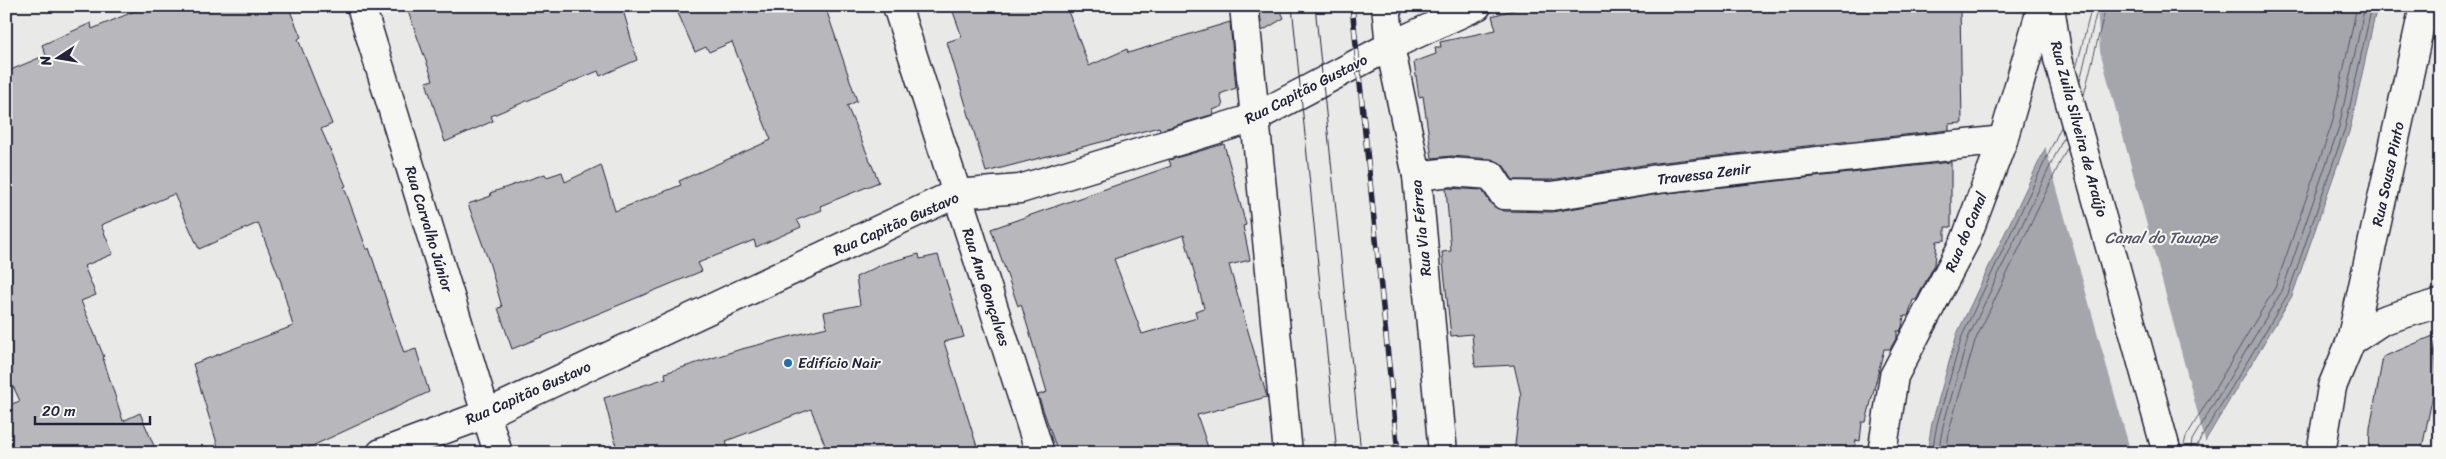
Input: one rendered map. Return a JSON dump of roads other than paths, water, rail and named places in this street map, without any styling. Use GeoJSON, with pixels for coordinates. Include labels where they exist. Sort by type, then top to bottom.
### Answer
{"type":"FeatureCollection","features":[{"type":"Feature","properties":{"kind":"street","name":"Rua Carvalho Júnior"},"geometry":{"type":"LineString","coordinates":[[361,6],[498,453]]}},
{"type":"Feature","properties":{"kind":"street","name":"Rua Ana Gonçalves"},"geometry":{"type":"LineString","coordinates":[[897,6],[1040,453]]}},
{"type":"Feature","properties":{"kind":"street"},"geometry":{"type":"LineString","coordinates":[[1244,6],[1288,453]]}},
{"type":"Feature","properties":{"kind":"street","name":"Rua Via Férrea"},"geometry":{"type":"LineString","coordinates":[[1386,6],[1390,46],[1417,176],[1443,453]]}},
{"type":"Feature","properties":{"kind":"street","name":"Rua Capitão Gustavo"},"geometry":{"type":"LineString","coordinates":[[380,453],[486,414],[956,194],[1020,189],[1254,118],[1390,46],[1477,6]]}},
{"type":"Feature","properties":{"kind":"street","name":"Rua do Canal"},"geometry":{"type":"LineString","coordinates":[[1882,453],[1894,376],[1965,241],[2003,140],[2042,6]]}},
{"type":"Feature","properties":{"kind":"street","name":"Rua Zuila Silveira de Araújo"},"geometry":{"type":"LineString","coordinates":[[2050,6],[2058,59],[2167,453]]}},
{"type":"Feature","properties":{"kind":"street","name":"Rua Sousa Pinto"},"geometry":{"type":"LineString","coordinates":[[2321,453],[2332,387],[2351,341],[2424,6]]}},
{"type":"Feature","properties":{"kind":"street","name":"Travessa Zenir"},"geometry":{"type":"LineString","coordinates":[[1417,176],[1450,172],[1491,175],[1504,195],[1552,196],[1657,179],[2003,140]]}},
{"type":"Feature","properties":{"kind":"street"},"geometry":{"type":"LineString","coordinates":[[2351,341],[2383,320],[2440,303]]}},
{"type":"Feature","properties":{"kind":"water","name":"Canal do Tauape"},"geometry":{"type":"Polygon","coordinates":[[[2088,6],[2377,6],[2350,129],[2292,296],[2202,446],[2201,453],[1927,453],[1932,423],[1957,334],[2055,128],[2088,6]]]}},
{"type":"Feature","properties":{"kind":"tram line"},"geometry":{"type":"LineString","coordinates":[[1292,6],[1337,453]]}},
{"type":"Feature","properties":{"kind":"tram line"},"geometry":{"type":"LineString","coordinates":[[1315,6],[1361,453]]}},
{"type":"Feature","properties":{"kind":"railway"},"geometry":{"type":"LineString","coordinates":[[1352,6],[1398,453]]}},
{"type":"Feature","properties":{"kind":"place","name":"Edifício Nair"},"geometry":{"type":"Point","coordinates":[788,363]}}]}
